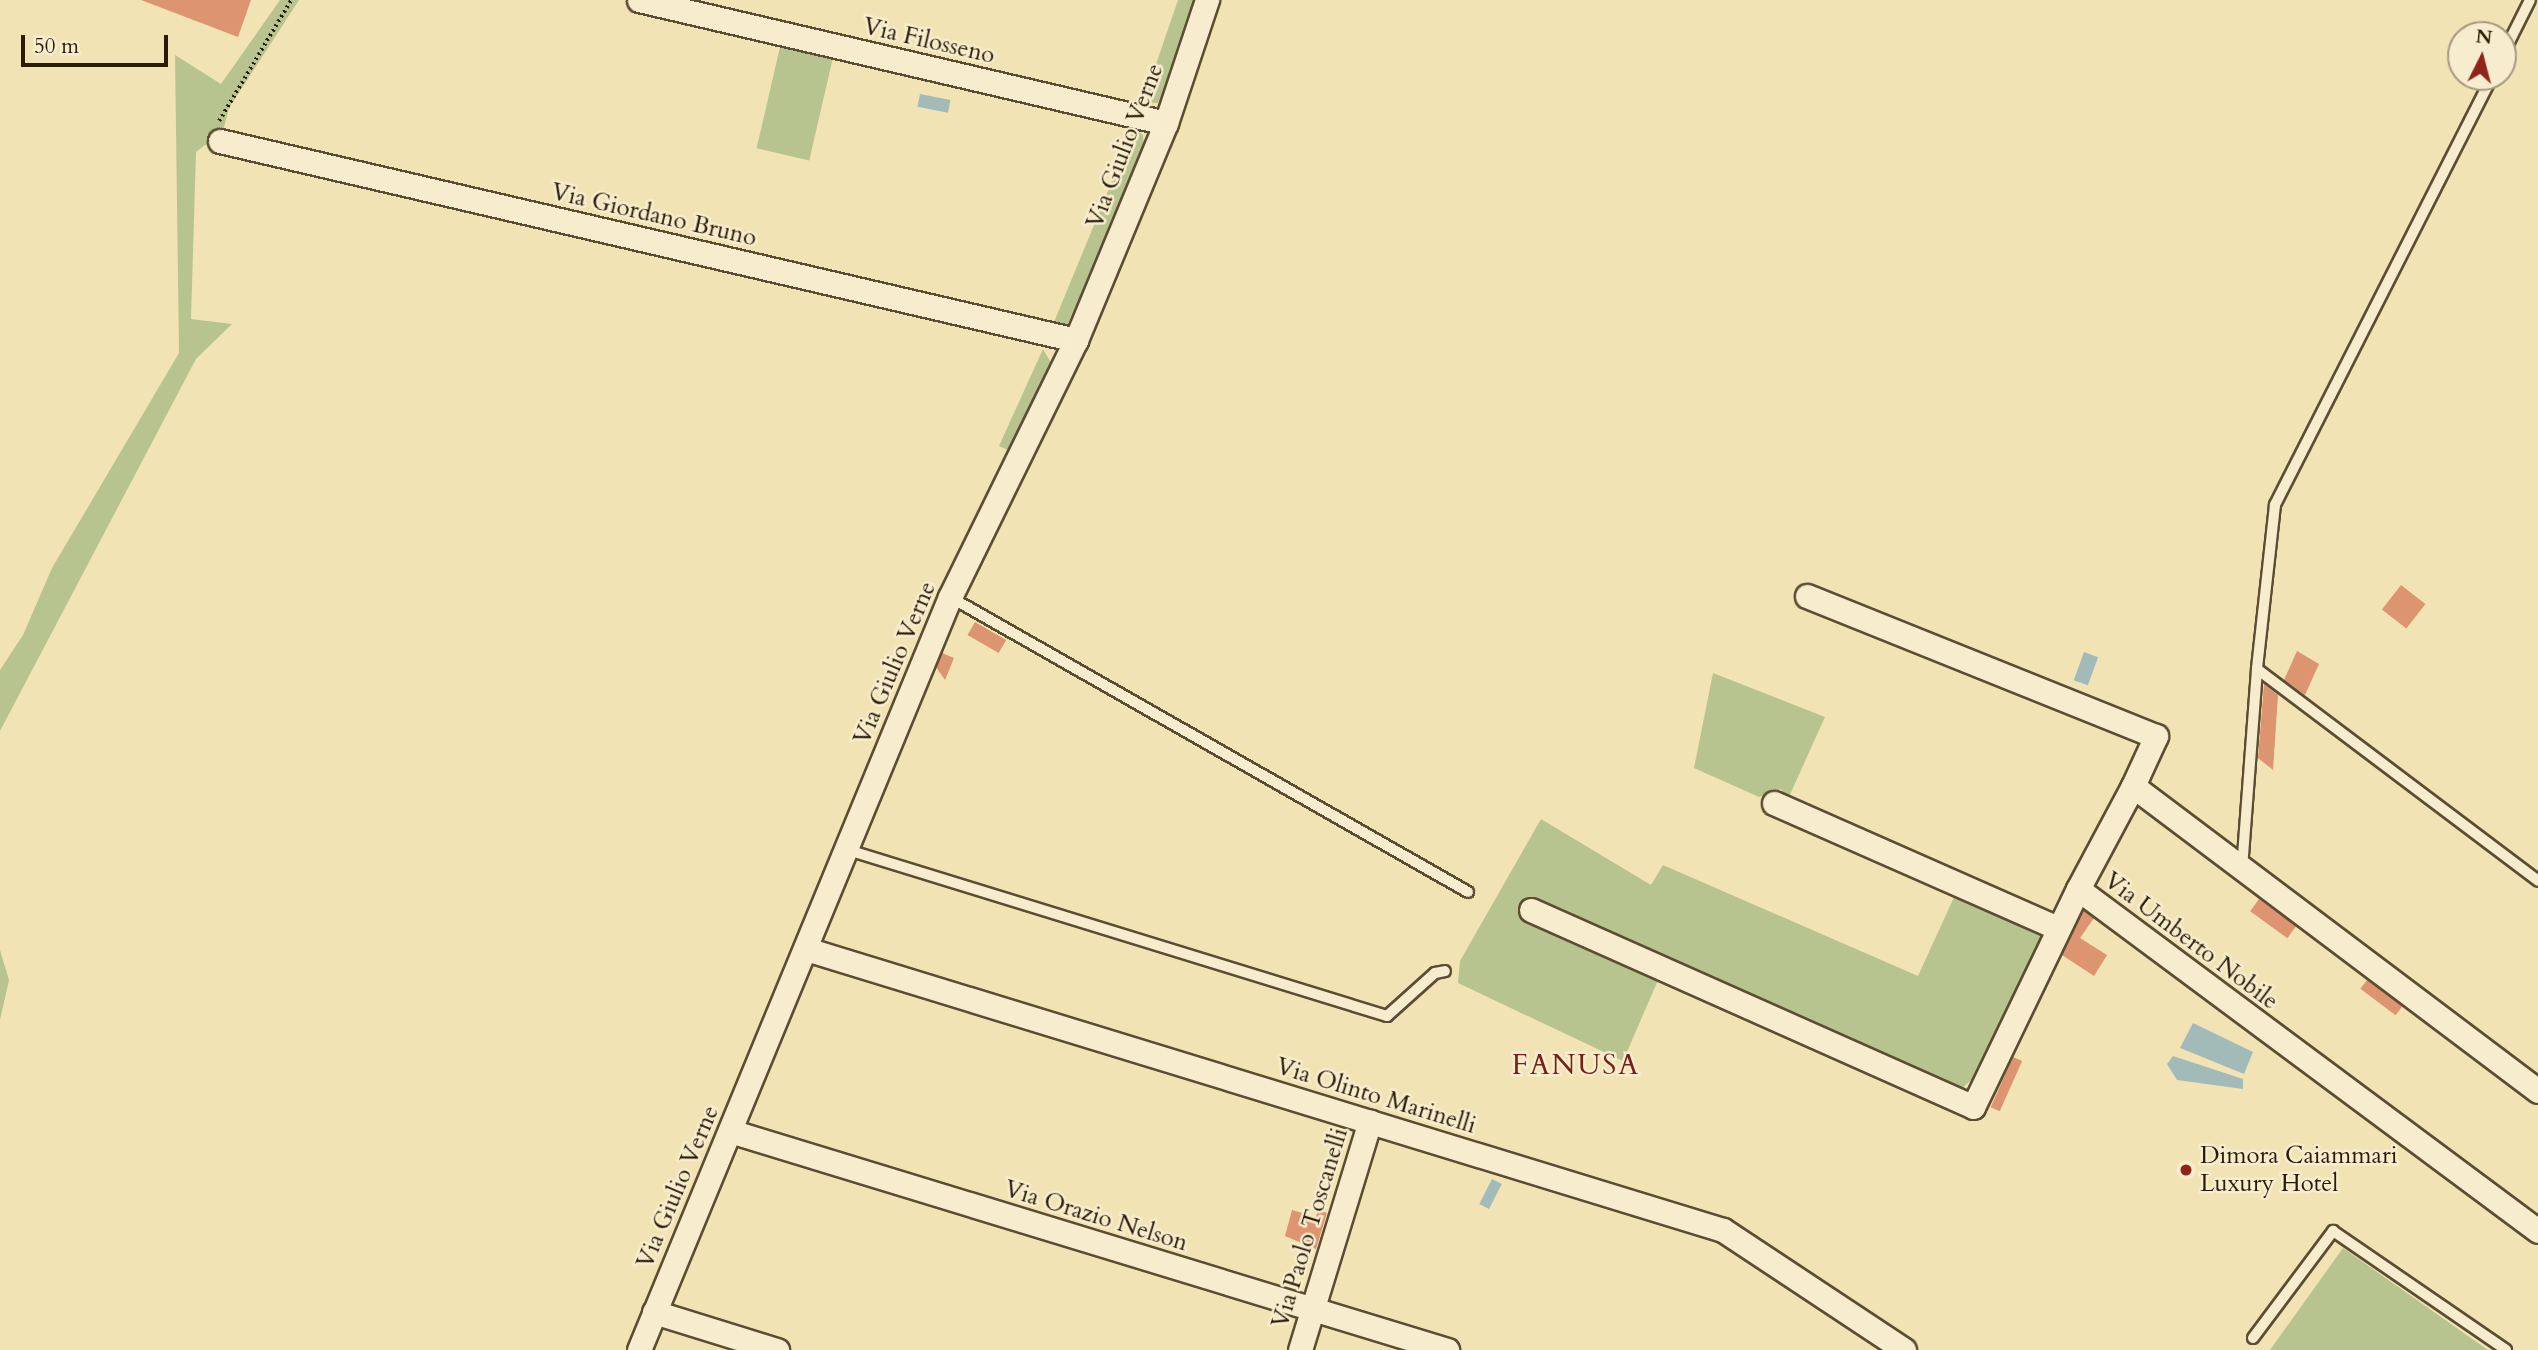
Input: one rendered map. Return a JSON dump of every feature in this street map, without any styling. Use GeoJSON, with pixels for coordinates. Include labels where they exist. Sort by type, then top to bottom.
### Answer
{"type":"FeatureCollection","features":[{"type":"Feature","properties":{"kind":"street","name":"Via Filosseno"},"geometry":{"type":"LineString","coordinates":[[639,0],[1166,123]]}},
{"type":"Feature","properties":{"kind":"street","name":"Via Giulio Verne"},"geometry":{"type":"LineString","coordinates":[[639,1350],[848,850],[950,597],[1076,340],[1166,123],[1207,0]]}},
{"type":"Feature","properties":{"kind":"street","name":"Via Giordano Bruno"},"geometry":{"type":"LineString","coordinates":[[220,141],[1076,340]]}},
{"type":"Feature","properties":{"kind":"street","name":"Via Umberto Nobile"},"geometry":{"type":"LineString","coordinates":[[1807,596],[2156,736],[2133,786],[2078,889],[2538,1231]]}},
{"type":"Feature","properties":{"kind":"street"},"geometry":{"type":"LineString","coordinates":[[2133,786],[2538,1091]]}},
{"type":"Feature","properties":{"kind":"street"},"geometry":{"type":"LineString","coordinates":[[1774,803],[2057,928]]}},
{"type":"Feature","properties":{"kind":"street"},"geometry":{"type":"LineString","coordinates":[[1531,910],[1973,1107],[2078,889]]}},
{"type":"Feature","properties":{"kind":"street","name":"Via Olinto Marinelli"},"geometry":{"type":"LineString","coordinates":[[806,949],[1723,1230],[1904,1350]]}},
{"type":"Feature","properties":{"kind":"street","name":"Via Paolo Toscanelli"},"geometry":{"type":"LineString","coordinates":[[1300,1350],[1370,1121]]}},
{"type":"Feature","properties":{"kind":"street","name":"Via Orazio Nelson"},"geometry":{"type":"LineString","coordinates":[[730,1131],[1447,1350]]}},
{"type":"Feature","properties":{"kind":"street"},"geometry":{"type":"LineString","coordinates":[[654,1312],[777,1350]]}},
{"type":"Feature","properties":{"kind":"lane"},"geometry":{"type":"LineString","coordinates":[[2517,26],[2530,0]]}},
{"type":"Feature","properties":{"kind":"lane"},"geometry":{"type":"LineString","coordinates":[[2242,870],[2257,669],[2275,505],[2484,91]]}},
{"type":"Feature","properties":{"kind":"lane"},"geometry":{"type":"LineString","coordinates":[[950,597],[1468,892]]}},
{"type":"Feature","properties":{"kind":"lane"},"geometry":{"type":"LineString","coordinates":[[2257,669],[2538,881]]}},
{"type":"Feature","properties":{"kind":"lane"},"geometry":{"type":"LineString","coordinates":[[848,850],[1387,1016],[1435,973],[1445,971]]}},
{"type":"Feature","properties":{"kind":"lane"},"geometry":{"type":"LineString","coordinates":[[2253,1338],[2333,1231],[2506,1350]]}},
{"type":"Feature","properties":{"kind":"path"},"geometry":{"type":"LineString","coordinates":[[220,141],[218,123],[227,99],[291,0]]}},
{"type":"Feature","properties":{"kind":"green space"},"geometry":{"type":"Polygon","coordinates":[[[280,0],[299,0],[229,108],[223,131],[196,152],[191,319],[232,324],[196,359],[0,731],[0,670],[23,635],[52,568],[179,353],[175,55],[221,84],[280,0]]]}},
{"type":"Feature","properties":{"kind":"green space"},"geometry":{"type":"Polygon","coordinates":[[[1178,0],[1196,0],[1172,74],[1158,103],[1143,102],[1178,0]]]}},
{"type":"Feature","properties":{"kind":"green space"},"geometry":{"type":"Polygon","coordinates":[[[780,47],[833,59],[809,160],[757,148],[780,47]]]}},
{"type":"Feature","properties":{"kind":"green space"},"geometry":{"type":"Polygon","coordinates":[[[1134,128],[1143,135],[1144,149],[1108,237],[1067,325],[1054,322],[1134,128]]]}},
{"type":"Feature","properties":{"kind":"green space"},"geometry":{"type":"Polygon","coordinates":[[[1043,349],[1053,366],[1012,452],[999,446],[1043,349]]]}},
{"type":"Feature","properties":{"kind":"green space"},"geometry":{"type":"Polygon","coordinates":[[[1713,673],[1825,717],[1788,799],[1781,789],[1759,797],[1694,768],[1713,673]]]}},
{"type":"Feature","properties":{"kind":"green space"},"geometry":{"type":"Polygon","coordinates":[[[1541,819],[1651,885],[1663,865],[1918,976],[1955,895],[2048,934],[1980,1072],[1959,1091],[1659,978],[1623,1061],[1458,983],[1460,961],[1541,819]]]}},
{"type":"Feature","properties":{"kind":"green space"},"geometry":{"type":"Polygon","coordinates":[[[0,950],[9,980],[0,1020],[0,950]]]}},
{"type":"Feature","properties":{"kind":"green space"},"geometry":{"type":"Polygon","coordinates":[[[2343,1248],[2488,1350],[2270,1350],[2343,1248]]]}},
{"type":"Feature","properties":{"kind":"water"},"geometry":{"type":"Polygon","coordinates":[[[920,94],[950,100],[948,113],[918,107],[920,94]]]}},
{"type":"Feature","properties":{"kind":"water"},"geometry":{"type":"Polygon","coordinates":[[[2084,652],[2098,657],[2088,685],[2074,680],[2084,652]]]}},
{"type":"Feature","properties":{"kind":"water"},"geometry":{"type":"Polygon","coordinates":[[[2193,1023],[2253,1052],[2244,1074],[2180,1048],[2193,1023]]]}},
{"type":"Feature","properties":{"kind":"water"},"geometry":{"type":"Polygon","coordinates":[[[2173,1056],[2243,1079],[2243,1089],[2177,1080],[2167,1064],[2173,1056]]]}},
{"type":"Feature","properties":{"kind":"water"},"geometry":{"type":"Polygon","coordinates":[[[1492,1179],[1502,1184],[1489,1209],[1479,1204],[1492,1179]]]}},
{"type":"Feature","properties":{"kind":"building"},"geometry":{"type":"Polygon","coordinates":[[[141,0],[251,0],[238,37],[141,0]]]}},
{"type":"Feature","properties":{"kind":"building"},"geometry":{"type":"Polygon","coordinates":[[[2401,585],[2425,604],[2406,629],[2382,609],[2401,585]]]}},
{"type":"Feature","properties":{"kind":"building"},"geometry":{"type":"Polygon","coordinates":[[[975,622],[1006,640],[999,653],[968,635],[975,622]]]}},
{"type":"Feature","properties":{"kind":"building"},"geometry":{"type":"Polygon","coordinates":[[[2297,651],[2319,664],[2305,695],[2284,680],[2297,651]]]}},
{"type":"Feature","properties":{"kind":"building"},"geometry":{"type":"Polygon","coordinates":[[[942,653],[954,658],[945,680],[936,667],[942,653]]]}},
{"type":"Feature","properties":{"kind":"building"},"geometry":{"type":"Polygon","coordinates":[[[2264,684],[2278,695],[2273,770],[2258,758],[2264,684]]]}},
{"type":"Feature","properties":{"kind":"building"},"geometry":{"type":"Polygon","coordinates":[[[2259,899],[2296,926],[2287,938],[2250,911],[2259,899]]]}},
{"type":"Feature","properties":{"kind":"building"},"geometry":{"type":"Polygon","coordinates":[[[2083,910],[2094,918],[2080,938],[2107,955],[2094,976],[2062,955],[2083,910]]]}},
{"type":"Feature","properties":{"kind":"building"},"geometry":{"type":"Polygon","coordinates":[[[2367,980],[2402,1006],[2396,1015],[2360,989],[2367,980]]]}},
{"type":"Feature","properties":{"kind":"building"},"geometry":{"type":"Polygon","coordinates":[[[2013,1057],[2022,1061],[2000,1111],[1991,1107],[2013,1057]]]}},
{"type":"Feature","properties":{"kind":"building"},"geometry":{"type":"Polygon","coordinates":[[[1292,1210],[1316,1217],[1318,1210],[1327,1213],[1316,1249],[1285,1236],[1292,1210]]]}},
{"type":"Feature","properties":{"kind":"place","name":"Dimora Caiammari Luxury Hotel"},"geometry":{"type":"Point","coordinates":[2186,1170]}},
{"type":"Feature","properties":{"kind":"district","name":"FANUSA"},"geometry":{"type":"Point","coordinates":[1576,1065]}}]}
